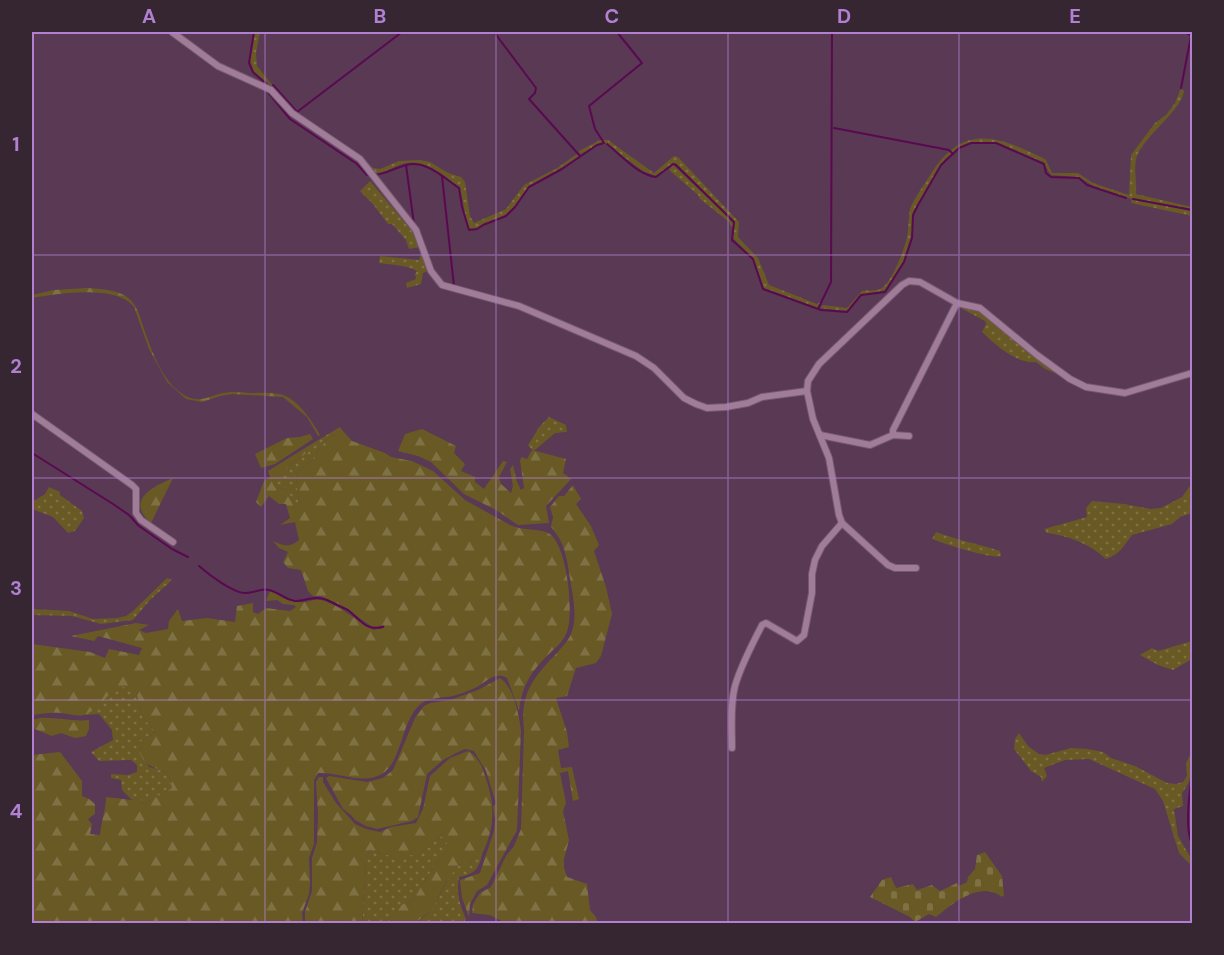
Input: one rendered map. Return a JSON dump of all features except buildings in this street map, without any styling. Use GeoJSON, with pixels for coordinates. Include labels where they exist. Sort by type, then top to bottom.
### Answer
{"type":"FeatureCollection","features":[{"type":"Feature","properties":{"kind":"street"},"geometry":{"type":"LineString","coordinates":[[172,32],[218,66],[271,90],[299,118],[360,159],[416,230],[431,271],[442,285],[519,306],[636,356],[654,368],[684,398],[707,408],[726,407],[748,403],[762,397],[807,391]]}},
{"type":"Feature","properties":{"kind":"street"},"geometry":{"type":"LineString","coordinates":[[916,568],[895,568],[888,565],[842,523],[829,458],[808,404],[806,386],[812,372],[902,285],[909,282],[920,282],[957,303],[980,308],[1037,355],[1086,387],[1125,393],[1192,373]]}},
{"type":"Feature","properties":{"kind":"street"},"geometry":{"type":"LineString","coordinates":[[893,435],[893,430],[957,303]]}},
{"type":"Feature","properties":{"kind":"street"},"geometry":{"type":"LineString","coordinates":[[32,414],[132,485],[136,489],[136,513],[141,520],[173,542]]}},
{"type":"Feature","properties":{"kind":"street"},"geometry":{"type":"LineString","coordinates":[[820,435],[870,445],[893,435],[909,436]]}},
{"type":"Feature","properties":{"kind":"street"},"geometry":{"type":"LineString","coordinates":[[732,748],[735,686],[749,650],[766,623],[797,641],[804,635],[812,593],[815,560],[822,546],[842,523]]}},
{"type":"Feature","properties":{"kind":"green space"},"geometry":{"type":"Polygon","coordinates":[[[255,32],[260,32],[256,53],[257,66],[294,112],[352,150],[373,168],[380,169],[399,161],[420,160],[430,162],[448,173],[461,177],[465,182],[470,216],[474,223],[506,209],[524,185],[557,168],[577,154],[579,156],[528,187],[515,206],[505,215],[475,229],[468,228],[460,187],[441,174],[428,166],[414,162],[375,173],[293,112],[272,86],[254,72],[250,60],[255,32]]]}},
{"type":"Feature","properties":{"kind":"green space"},"geometry":{"type":"Polygon","coordinates":[[[1182,89],[1184,91],[1177,106],[1148,139],[1137,156],[1136,194],[1192,207],[1192,209],[1133,199],[1192,211],[1192,216],[1131,203],[1132,199],[1095,187],[1079,177],[1051,175],[1043,162],[1001,144],[973,143],[960,147],[945,159],[937,171],[913,212],[912,233],[903,262],[885,290],[859,296],[847,311],[820,308],[823,305],[847,308],[862,291],[878,290],[889,281],[907,237],[909,212],[912,205],[941,160],[953,148],[966,141],[980,139],[994,139],[1009,143],[1046,160],[1052,173],[1078,173],[1093,183],[1129,195],[1131,155],[1155,123],[1166,115],[1182,89]]]}},
{"type":"Feature","properties":{"kind":"green space"},"geometry":{"type":"Polygon","coordinates":[[[600,140],[608,140],[654,173],[674,156],[678,157],[739,222],[738,237],[758,258],[769,285],[817,304],[821,302],[818,308],[764,288],[753,258],[733,238],[735,222],[675,163],[655,176],[643,171],[605,143],[580,154],[579,151],[600,140]]]}},
{"type":"Feature","properties":{"kind":"green space"},"geometry":{"type":"Polygon","coordinates":[[[673,165],[726,215],[734,225],[733,229],[728,221],[669,170],[673,165]]]}},
{"type":"Feature","properties":{"kind":"green space"},"geometry":{"type":"Polygon","coordinates":[[[370,181],[413,232],[420,247],[409,249],[406,240],[392,224],[388,224],[360,191],[370,181]]]}},
{"type":"Feature","properties":{"kind":"green space"},"geometry":{"type":"Polygon","coordinates":[[[422,252],[428,271],[423,273],[421,284],[407,288],[406,283],[416,279],[417,271],[404,266],[379,263],[380,256],[419,260],[422,252]]]}},
{"type":"Feature","properties":{"kind":"green space"},"geometry":{"type":"Polygon","coordinates":[[[87,288],[122,294],[133,303],[159,365],[170,382],[184,395],[197,399],[231,392],[286,396],[298,405],[308,417],[320,435],[318,436],[307,417],[283,397],[232,394],[202,402],[186,399],[167,382],[149,349],[134,307],[125,300],[114,295],[86,292],[32,298],[32,295],[54,290],[87,288]]]}},
{"type":"Feature","properties":{"kind":"green space"},"geometry":{"type":"Polygon","coordinates":[[[957,306],[979,310],[989,316],[1006,334],[1062,376],[1045,369],[1036,362],[1021,360],[1007,353],[982,332],[985,321],[957,306]]]}},
{"type":"Feature","properties":{"kind":"green space"},"geometry":{"type":"Polygon","coordinates":[[[549,417],[566,425],[567,432],[555,433],[532,450],[528,445],[540,426],[549,417]]]}},
{"type":"Feature","properties":{"kind":"green space"},"geometry":{"type":"Polygon","coordinates":[[[340,427],[342,430],[329,438],[317,451],[315,459],[305,465],[296,476],[299,504],[296,507],[286,488],[279,489],[272,485],[291,464],[308,452],[305,448],[340,427]]]}},
{"type":"Feature","properties":{"kind":"green space"},"geometry":{"type":"Polygon","coordinates":[[[422,429],[456,446],[454,453],[465,464],[461,471],[475,477],[475,482],[484,489],[503,461],[507,462],[499,477],[501,484],[511,493],[513,486],[510,469],[513,465],[517,482],[521,490],[524,488],[520,460],[522,457],[527,459],[532,450],[566,459],[563,473],[571,479],[546,506],[549,523],[518,525],[496,510],[464,494],[431,462],[398,451],[405,434],[422,429]]]}},
{"type":"Feature","properties":{"kind":"green space"},"geometry":{"type":"Polygon","coordinates":[[[342,430],[352,441],[391,457],[412,461],[433,471],[465,500],[510,525],[546,532],[556,541],[568,582],[569,625],[562,640],[528,680],[519,710],[507,678],[494,677],[475,688],[453,696],[422,703],[410,719],[394,760],[382,774],[359,778],[318,773],[314,780],[314,844],[309,858],[309,894],[302,913],[303,923],[32,923],[32,755],[60,752],[82,781],[82,796],[95,804],[95,814],[88,819],[92,824],[90,834],[100,835],[106,797],[132,800],[136,798],[146,803],[172,788],[168,772],[148,764],[139,751],[137,744],[155,732],[143,717],[135,688],[126,687],[113,691],[87,714],[32,715],[32,644],[90,652],[105,658],[109,649],[139,655],[142,648],[98,636],[94,641],[71,636],[136,623],[149,625],[139,630],[146,633],[168,629],[169,621],[178,609],[182,621],[207,618],[235,622],[237,606],[253,603],[253,612],[258,614],[266,608],[290,611],[296,607],[277,600],[266,601],[270,591],[296,602],[316,600],[326,602],[374,630],[385,627],[384,625],[374,628],[348,610],[321,596],[313,596],[308,591],[301,570],[288,568],[283,562],[288,552],[279,548],[273,541],[286,545],[299,540],[295,522],[280,525],[290,518],[286,504],[279,504],[269,496],[261,507],[256,502],[264,481],[270,477],[268,471],[305,448],[308,452],[291,464],[273,485],[279,489],[286,488],[297,506],[299,504],[296,476],[305,465],[315,459],[317,451],[329,438],[342,430]]]}},
{"type":"Feature","properties":{"kind":"green space"},"geometry":{"type":"Polygon","coordinates":[[[310,434],[313,439],[275,464],[261,468],[255,454],[287,438],[310,434]]]}},
{"type":"Feature","properties":{"kind":"green space"},"geometry":{"type":"Polygon","coordinates":[[[173,478],[151,523],[144,515],[141,501],[150,490],[173,478]]]}},
{"type":"Feature","properties":{"kind":"green space"},"geometry":{"type":"Polygon","coordinates":[[[1192,483],[1192,513],[1180,517],[1172,524],[1132,535],[1118,553],[1106,559],[1086,545],[1063,536],[1047,533],[1044,529],[1087,517],[1086,508],[1092,501],[1151,509],[1161,508],[1182,497],[1192,483]]]}},
{"type":"Feature","properties":{"kind":"green space"},"geometry":{"type":"Polygon","coordinates":[[[573,485],[581,499],[576,504],[591,526],[599,545],[594,551],[612,614],[601,656],[596,663],[576,668],[567,696],[556,698],[567,732],[569,747],[558,750],[561,768],[572,767],[579,799],[573,801],[568,771],[560,773],[566,803],[563,811],[569,840],[564,868],[567,877],[587,884],[590,910],[598,923],[505,923],[490,915],[472,913],[473,904],[480,893],[491,887],[521,829],[523,718],[529,689],[565,643],[573,627],[574,607],[568,565],[565,551],[551,527],[553,517],[550,507],[573,485]]]}},
{"type":"Feature","properties":{"kind":"green space"},"geometry":{"type":"Polygon","coordinates":[[[49,487],[60,492],[60,495],[82,511],[84,518],[75,531],[68,533],[53,517],[32,509],[32,502],[45,494],[49,487]]]}},
{"type":"Feature","properties":{"kind":"green space"},"geometry":{"type":"Polygon","coordinates":[[[936,532],[1000,551],[1001,556],[978,553],[932,539],[936,532]]]}},
{"type":"Feature","properties":{"kind":"green space"},"geometry":{"type":"Polygon","coordinates":[[[167,578],[172,580],[133,620],[101,624],[72,616],[32,615],[32,609],[69,611],[93,619],[126,616],[167,578]]]}},
{"type":"Feature","properties":{"kind":"green space"},"geometry":{"type":"Polygon","coordinates":[[[1192,641],[1192,659],[1173,670],[1140,655],[1152,648],[1158,651],[1192,641]]]}},
{"type":"Feature","properties":{"kind":"green space"},"geometry":{"type":"Polygon","coordinates":[[[500,678],[512,695],[521,731],[517,830],[487,885],[477,891],[470,904],[469,917],[462,898],[460,880],[480,873],[494,831],[493,807],[496,803],[486,771],[474,751],[465,749],[458,752],[443,760],[427,774],[418,817],[412,821],[377,829],[355,820],[343,809],[326,778],[329,776],[367,782],[383,778],[393,770],[415,718],[424,706],[478,690],[500,678]]]}},
{"type":"Feature","properties":{"kind":"green space"},"geometry":{"type":"Polygon","coordinates":[[[126,686],[135,688],[143,717],[155,732],[137,744],[149,767],[168,772],[172,788],[146,803],[136,798],[132,800],[122,790],[121,780],[111,778],[111,774],[128,775],[137,772],[137,765],[131,760],[99,761],[91,752],[113,740],[112,730],[99,714],[85,715],[115,689],[126,686]]]}},
{"type":"Feature","properties":{"kind":"green space"},"geometry":{"type":"Polygon","coordinates":[[[40,718],[89,720],[89,729],[86,736],[75,738],[61,733],[52,736],[32,728],[32,720],[40,718]]]}},
{"type":"Feature","properties":{"kind":"green space"},"geometry":{"type":"Polygon","coordinates":[[[1019,733],[1028,746],[1039,754],[1045,755],[1071,748],[1103,752],[1111,758],[1135,766],[1167,783],[1176,784],[1183,782],[1187,776],[1186,763],[1192,751],[1191,773],[1182,793],[1183,806],[1174,809],[1178,836],[1192,860],[1192,866],[1179,853],[1163,801],[1155,789],[1089,759],[1065,760],[1044,768],[1047,776],[1042,782],[1041,777],[1031,771],[1014,749],[1015,739],[1019,733]]]}},
{"type":"Feature","properties":{"kind":"green space"},"geometry":{"type":"Polygon","coordinates":[[[468,751],[478,761],[488,784],[492,804],[490,834],[482,854],[459,865],[446,882],[432,910],[415,923],[386,923],[401,905],[414,899],[447,850],[447,843],[443,835],[410,856],[394,856],[369,850],[362,923],[305,923],[305,912],[312,891],[312,858],[317,842],[316,782],[319,777],[323,777],[323,782],[336,803],[355,824],[380,832],[391,827],[416,823],[423,809],[430,776],[450,758],[468,751]]]}},
{"type":"Feature","properties":{"kind":"green space"},"geometry":{"type":"Polygon","coordinates":[[[444,835],[447,850],[414,899],[401,905],[386,923],[362,924],[369,850],[393,856],[409,855],[444,835]]]}},
{"type":"Feature","properties":{"kind":"green space"},"geometry":{"type":"Polygon","coordinates":[[[985,852],[1002,876],[1004,895],[1002,897],[994,892],[976,892],[959,900],[936,917],[929,914],[915,922],[910,917],[870,897],[882,880],[891,877],[896,888],[913,884],[917,890],[932,885],[940,891],[957,883],[959,886],[967,882],[975,869],[977,855],[985,852]]]}},
{"type":"Feature","properties":{"kind":"green space"},"geometry":{"type":"Polygon","coordinates":[[[482,854],[475,870],[459,877],[459,898],[466,919],[463,923],[415,924],[432,910],[450,875],[459,865],[482,854]]]}},
{"type":"Feature","properties":{"kind":"waterway"},"geometry":{"type":"LineString","coordinates":[[254,32],[249,63],[253,72],[267,85]]}},
{"type":"Feature","properties":{"kind":"waterway"},"geometry":{"type":"LineString","coordinates":[[273,85],[297,112],[402,32]]}},
{"type":"Feature","properties":{"kind":"waterway"},"geometry":{"type":"LineString","coordinates":[[494,32],[536,88],[535,93],[529,99],[580,156]]}},
{"type":"Feature","properties":{"kind":"waterway"},"geometry":{"type":"LineString","coordinates":[[375,175],[411,164],[426,167],[440,174],[459,188],[469,230],[477,229],[506,216],[529,187],[562,169],[597,145],[604,143],[595,129],[589,106],[642,63],[617,32]]}},
{"type":"Feature","properties":{"kind":"waterway"},"geometry":{"type":"LineString","coordinates":[[818,309],[831,282],[832,32]]}},
{"type":"Feature","properties":{"kind":"waterway"},"geometry":{"type":"LineString","coordinates":[[1181,88],[1191,36],[1186,32]]}},
{"type":"Feature","properties":{"kind":"waterway"},"geometry":{"type":"LineString","coordinates":[[267,91],[290,119],[357,164],[367,175]]}},
{"type":"Feature","properties":{"kind":"waterway"},"geometry":{"type":"LineString","coordinates":[[834,128],[949,150],[953,154]]}},
{"type":"Feature","properties":{"kind":"waterway"},"geometry":{"type":"LineString","coordinates":[[607,144],[636,169],[649,175],[656,177],[673,164],[676,165],[734,222],[732,240],[753,259],[763,289],[821,310],[847,312],[861,295],[885,292],[904,262],[912,238],[913,215],[941,165],[959,148],[971,143],[996,143],[1044,164],[1046,173],[1051,177],[1079,178],[1087,185],[1126,198]]}},
{"type":"Feature","properties":{"kind":"waterway"},"geometry":{"type":"LineString","coordinates":[[406,165],[414,224]]}},
{"type":"Feature","properties":{"kind":"waterway"},"geometry":{"type":"LineString","coordinates":[[442,176],[454,286]]}},
{"type":"Feature","properties":{"kind":"waterway"},"geometry":{"type":"LineString","coordinates":[[1133,199],[1192,210]]}},
{"type":"Feature","properties":{"kind":"waterway"},"geometry":{"type":"LineString","coordinates":[[420,233],[425,247]]}},
{"type":"Feature","properties":{"kind":"waterway"},"geometry":{"type":"LineString","coordinates":[[32,453],[113,504],[129,515],[139,526],[188,557]]}},
{"type":"Feature","properties":{"kind":"waterway"},"geometry":{"type":"LineString","coordinates":[[199,566],[221,583],[241,592],[273,591],[295,601],[323,599],[348,610],[367,626],[383,627]]}},
{"type":"Feature","properties":{"kind":"waterway"},"geometry":{"type":"LineString","coordinates":[[1192,773],[1188,819],[1192,844]]}}]}
